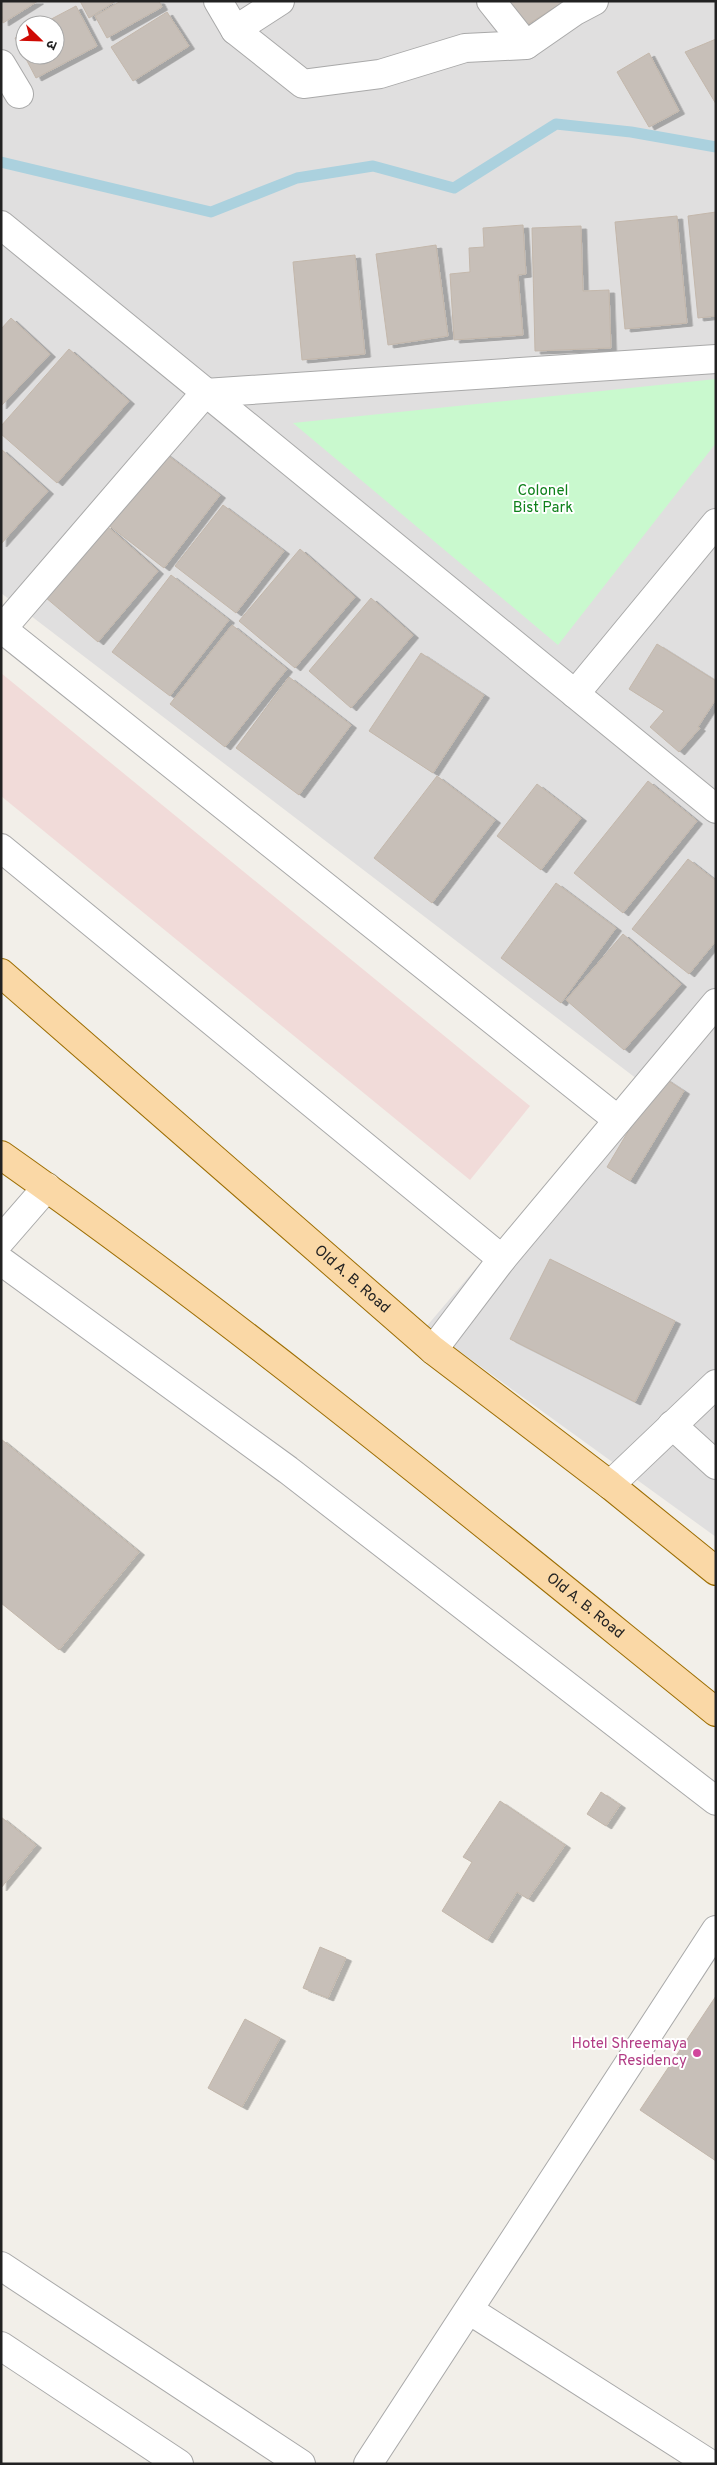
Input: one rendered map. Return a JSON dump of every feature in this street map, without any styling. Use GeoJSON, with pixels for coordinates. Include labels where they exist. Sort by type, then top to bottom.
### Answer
{"type":"FeatureCollection","features":[{"type":"Feature","properties":{"kind":"main road","name":"Old A. B. Road"},"geometry":{"type":"LineString","coordinates":[[1,973],[433,1350],[610,1485],[716,1571]]}},
{"type":"Feature","properties":{"kind":"main road","name":"Old A. B. Road"},"geometry":{"type":"LineString","coordinates":[[1,1155],[47,1187],[279,1360],[716,1712]]}},
{"type":"Feature","properties":{"kind":"street"},"geometry":{"type":"LineString","coordinates":[[218,1],[234,30],[303,84],[380,74],[465,48],[526,45],[594,1]]}},
{"type":"Feature","properties":{"kind":"street"},"geometry":{"type":"LineString","coordinates":[[234,30],[280,1]]}},
{"type":"Feature","properties":{"kind":"street"},"geometry":{"type":"LineString","coordinates":[[491,1],[526,45]]}},
{"type":"Feature","properties":{"kind":"street"},"geometry":{"type":"LineString","coordinates":[[1,64],[19,94]]}},
{"type":"Feature","properties":{"kind":"street"},"geometry":{"type":"LineString","coordinates":[[1,224],[205,393],[716,809]]}},
{"type":"Feature","properties":{"kind":"street"},"geometry":{"type":"LineString","coordinates":[[618,1120],[2,629],[205,393],[716,359]]}},
{"type":"Feature","properties":{"kind":"street"},"geometry":{"type":"LineString","coordinates":[[574,694],[716,522]]}},
{"type":"Feature","properties":{"kind":"street"},"geometry":{"type":"LineString","coordinates":[[1,848],[502,1259]]}},
{"type":"Feature","properties":{"kind":"street"},"geometry":{"type":"LineString","coordinates":[[433,1350],[502,1259],[716,1003]]}},
{"type":"Feature","properties":{"kind":"street"},"geometry":{"type":"LineString","coordinates":[[1,1240],[47,1187]]}},
{"type":"Feature","properties":{"kind":"street"},"geometry":{"type":"LineString","coordinates":[[1,1261],[288,1470],[716,1801]]}},
{"type":"Feature","properties":{"kind":"street"},"geometry":{"type":"LineString","coordinates":[[610,1485],[716,1384]]}},
{"type":"Feature","properties":{"kind":"street"},"geometry":{"type":"LineString","coordinates":[[672,1425],[716,1465]]}},
{"type":"Feature","properties":{"kind":"street"},"geometry":{"type":"LineString","coordinates":[[368,2464],[716,1930]]}},
{"type":"Feature","properties":{"kind":"street"},"geometry":{"type":"LineString","coordinates":[[1,2266],[301,2464]]}},
{"type":"Feature","properties":{"kind":"street"},"geometry":{"type":"LineString","coordinates":[[469,2310],[710,2464]]}},
{"type":"Feature","properties":{"kind":"street"},"geometry":{"type":"LineString","coordinates":[[1,2346],[180,2464]]}},
{"type":"Feature","properties":{"kind":"shaded area"},"geometry":{"type":"Polygon","coordinates":[[[1,1],[716,1],[716,1537],[426,1327],[637,1079],[1,593],[1,1]]]}},
{"type":"Feature","properties":{"kind":"shaded area"},"geometry":{"type":"Polygon","coordinates":[[[1,673],[530,1106],[470,1180],[1,796],[1,673]]]}},
{"type":"Feature","properties":{"kind":"green space","name":"Colonel Bist Park"},"geometry":{"type":"Polygon","coordinates":[[[716,379],[716,443],[558,645],[293,423],[716,379]]]}},
{"type":"Feature","properties":{"kind":"building"},"geometry":{"type":"Polygon","coordinates":[[[1,1],[38,1],[15,15],[3,23],[1,1]]]}},
{"type":"Feature","properties":{"kind":"building"},"geometry":{"type":"Polygon","coordinates":[[[80,1],[116,1],[89,18],[80,1]]]}},
{"type":"Feature","properties":{"kind":"building"},"geometry":{"type":"Polygon","coordinates":[[[121,1],[159,1],[162,7],[107,38],[95,16],[121,1]]]}},
{"type":"Feature","properties":{"kind":"building"},"geometry":{"type":"Polygon","coordinates":[[[506,1],[565,1],[522,28],[506,1]]]}},
{"type":"Feature","properties":{"kind":"building"},"geometry":{"type":"Polygon","coordinates":[[[76,6],[97,46],[65,63],[65,15],[59,15],[76,6]]]}},
{"type":"Feature","properties":{"kind":"building"},"geometry":{"type":"Polygon","coordinates":[[[167,12],[189,46],[133,81],[111,47],[167,12]]]}},
{"type":"Feature","properties":{"kind":"building"},"geometry":{"type":"Polygon","coordinates":[[[716,39],[716,104],[685,52],[716,39]]]}},
{"type":"Feature","properties":{"kind":"building"},"geometry":{"type":"Polygon","coordinates":[[[649,53],[679,111],[649,127],[617,72],[649,53]]]}},
{"type":"Feature","properties":{"kind":"building"},"geometry":{"type":"Polygon","coordinates":[[[29,65],[61,65],[36,78],[29,65]]]}},
{"type":"Feature","properties":{"kind":"building"},"geometry":{"type":"Polygon","coordinates":[[[716,212],[716,316],[698,318],[688,216],[716,212]]]}},
{"type":"Feature","properties":{"kind":"building"},"geometry":{"type":"Polygon","coordinates":[[[677,216],[687,323],[625,329],[615,222],[677,216]]]}},
{"type":"Feature","properties":{"kind":"building"},"geometry":{"type":"Polygon","coordinates":[[[523,225],[526,274],[518,275],[523,335],[454,340],[450,274],[470,272],[469,248],[484,247],[483,228],[523,225]]]}},
{"type":"Feature","properties":{"kind":"building"},"geometry":{"type":"Polygon","coordinates":[[[581,226],[583,291],[609,290],[611,348],[535,351],[532,228],[581,226]]]}},
{"type":"Feature","properties":{"kind":"building"},"geometry":{"type":"Polygon","coordinates":[[[436,245],[448,336],[388,345],[376,254],[436,245]]]}},
{"type":"Feature","properties":{"kind":"building"},"geometry":{"type":"Polygon","coordinates":[[[355,255],[365,354],[302,360],[293,262],[355,255]]]}},
{"type":"Feature","properties":{"kind":"building"},"geometry":{"type":"Polygon","coordinates":[[[11,318],[50,354],[1,406],[1,329],[11,318]]]}},
{"type":"Feature","properties":{"kind":"building"},"geometry":{"type":"Polygon","coordinates":[[[69,349],[129,401],[57,483],[1,434],[1,426],[69,349]]]}},
{"type":"Feature","properties":{"kind":"building"},"geometry":{"type":"Polygon","coordinates":[[[1,449],[48,491],[1,544],[1,449]]]}},
{"type":"Feature","properties":{"kind":"building"},"geometry":{"type":"Polygon","coordinates":[[[162,451],[220,495],[164,568],[107,524],[162,451]]]}},
{"type":"Feature","properties":{"kind":"building"},"geometry":{"type":"Polygon","coordinates":[[[223,505],[284,551],[236,613],[175,566],[223,505]]]}},
{"type":"Feature","properties":{"kind":"building"},"geometry":{"type":"Polygon","coordinates":[[[106,525],[158,571],[98,642],[45,597],[106,525]]]}},
{"type":"Feature","properties":{"kind":"building"},"geometry":{"type":"Polygon","coordinates":[[[300,549],[355,597],[295,668],[239,621],[300,549]]]}},
{"type":"Feature","properties":{"kind":"building"},"geometry":{"type":"Polygon","coordinates":[[[171,575],[229,620],[170,696],[112,652],[171,575]]]}},
{"type":"Feature","properties":{"kind":"building"},"geometry":{"type":"Polygon","coordinates":[[[371,598],[413,635],[351,708],[309,671],[371,598]]]}},
{"type":"Feature","properties":{"kind":"building"},"geometry":{"type":"Polygon","coordinates":[[[232,625],[287,669],[225,747],[170,704],[232,625]]]}},
{"type":"Feature","properties":{"kind":"building"},"geometry":{"type":"Polygon","coordinates":[[[657,644],[716,681],[716,699],[698,727],[700,728],[679,752],[650,727],[664,711],[629,689],[657,644]]]}},
{"type":"Feature","properties":{"kind":"building"},"geometry":{"type":"Polygon","coordinates":[[[421,653],[484,695],[433,773],[369,731],[421,653]]]}},
{"type":"Feature","properties":{"kind":"building"},"geometry":{"type":"Polygon","coordinates":[[[289,677],[351,725],[299,795],[236,748],[289,677]]]}},
{"type":"Feature","properties":{"kind":"building"},"geometry":{"type":"Polygon","coordinates":[[[437,776],[495,820],[432,903],[374,858],[437,776]]]}},
{"type":"Feature","properties":{"kind":"building"},"geometry":{"type":"Polygon","coordinates":[[[648,781],[697,821],[623,913],[574,873],[648,781]]]}},
{"type":"Feature","properties":{"kind":"building"},"geometry":{"type":"Polygon","coordinates":[[[537,784],[581,818],[541,870],[497,836],[537,784]]]}},
{"type":"Feature","properties":{"kind":"building"},"geometry":{"type":"Polygon","coordinates":[[[688,859],[716,881],[716,941],[689,974],[632,929],[688,859]]]}},
{"type":"Feature","properties":{"kind":"building"},"geometry":{"type":"Polygon","coordinates":[[[556,883],[616,928],[561,1003],[501,958],[556,883]]]}},
{"type":"Feature","properties":{"kind":"building"},"geometry":{"type":"Polygon","coordinates":[[[623,934],[681,984],[624,1050],[566,1000],[623,934]]]}},
{"type":"Feature","properties":{"kind":"building"},"geometry":{"type":"Polygon","coordinates":[[[661,1076],[684,1091],[630,1181],[607,1167],[661,1076]]]}},
{"type":"Feature","properties":{"kind":"building"},"geometry":{"type":"Polygon","coordinates":[[[550,1259],[675,1321],[635,1402],[510,1339],[550,1259]]]}},
{"type":"Feature","properties":{"kind":"building"},"geometry":{"type":"Polygon","coordinates":[[[1,1439],[139,1552],[59,1650],[1,1603],[1,1439]]]}},
{"type":"Feature","properties":{"kind":"building"},"geometry":{"type":"Polygon","coordinates":[[[601,1792],[620,1805],[606,1826],[587,1814],[601,1792]]]}},
{"type":"Feature","properties":{"kind":"building"},"geometry":{"type":"Polygon","coordinates":[[[500,1801],[565,1845],[528,1899],[517,1892],[487,1940],[442,1911],[472,1862],[463,1857],[500,1801]]]}},
{"type":"Feature","properties":{"kind":"building"},"geometry":{"type":"Polygon","coordinates":[[[1,1817],[36,1845],[1,1888],[1,1817]]]}},
{"type":"Feature","properties":{"kind":"building"},"geometry":{"type":"Polygon","coordinates":[[[320,1947],[346,1958],[328,1998],[303,1988],[320,1947]]]}},
{"type":"Feature","properties":{"kind":"building","name":"Hotel Shreemaya Residency"},"geometry":{"type":"Polygon","coordinates":[[[716,1996],[716,2161],[640,2110],[716,1996]]]}},
{"type":"Feature","properties":{"kind":"building"},"geometry":{"type":"Polygon","coordinates":[[[245,2019],[280,2038],[242,2107],[208,2088],[245,2019]]]}},
{"type":"Feature","properties":{"kind":"waterway"},"geometry":{"type":"LineString","coordinates":[[1,162],[211,212],[297,178],[373,166],[454,188],[556,124],[631,132],[716,147]]}},
{"type":"Feature","properties":{"kind":"place","name":"Hotel Shreemaya Residency"},"geometry":{"type":"Point","coordinates":[697,2053]}}]}
